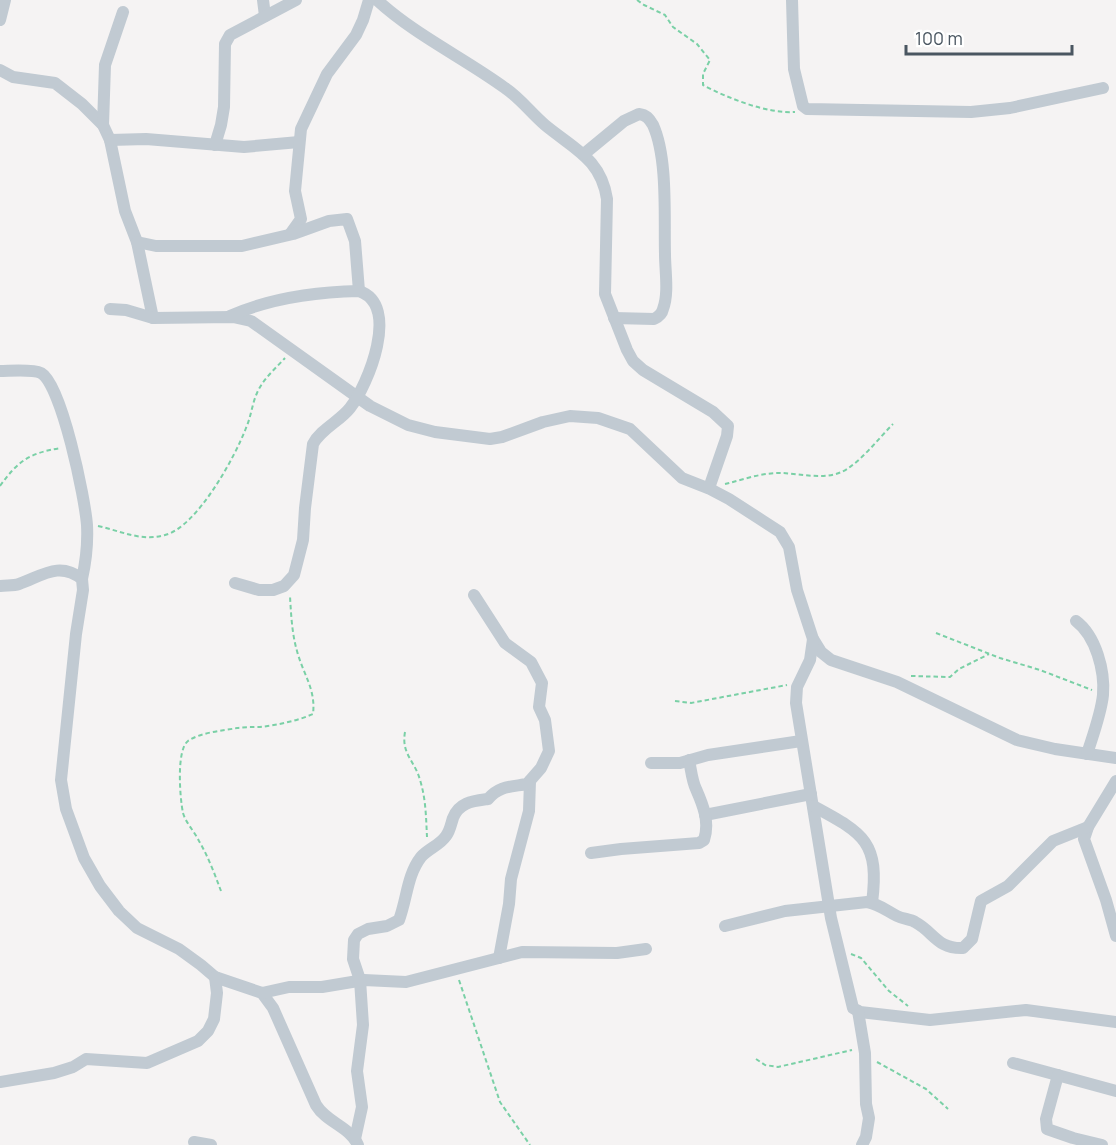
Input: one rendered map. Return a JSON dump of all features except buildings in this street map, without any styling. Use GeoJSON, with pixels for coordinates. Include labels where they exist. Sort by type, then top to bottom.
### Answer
{"type":"FeatureCollection","features":[{"type":"Feature","properties":{"kind":"street"},"geometry":{"type":"LineString","coordinates":[[0,20],[5,0]]}},
{"type":"Feature","properties":{"kind":"street"},"geometry":{"type":"LineString","coordinates":[[263,0],[265,16]]}},
{"type":"Feature","properties":{"kind":"street"},"geometry":{"type":"LineString","coordinates":[[215,144],[224,107],[225,44],[230,35],[296,0]]}},
{"type":"Feature","properties":{"kind":"street"},"geometry":{"type":"LineString","coordinates":[[290,234],[301,219],[295,191],[302,126],[327,74],[356,35],[369,0]]}},
{"type":"Feature","properties":{"kind":"street"},"geometry":{"type":"LineString","coordinates":[[377,0],[398,17],[505,87],[540,120],[584,154],[600,174],[605,186],[607,219],[605,294],[627,350],[638,365],[713,412],[728,427],[710,488]]}},
{"type":"Feature","properties":{"kind":"street"},"geometry":{"type":"LineString","coordinates":[[792,0],[794,69],[805,109],[971,112],[1010,108],[1103,88]]}},
{"type":"Feature","properties":{"kind":"street"},"geometry":{"type":"LineString","coordinates":[[103,125],[105,65],[123,12]]}},
{"type":"Feature","properties":{"kind":"street"},"geometry":{"type":"LineString","coordinates":[[0,70],[14,77],[52,81],[103,125],[110,140],[125,211],[137,242],[153,318]]}},
{"type":"Feature","properties":{"kind":"street"},"geometry":{"type":"LineString","coordinates":[[584,154],[624,121],[639,114],[648,117],[652,123],[659,149],[663,180],[665,289],[663,309],[654,319],[614,318]]}},
{"type":"Feature","properties":{"kind":"street"},"geometry":{"type":"LineString","coordinates":[[110,140],[146,139],[252,146],[299,142]]}},
{"type":"Feature","properties":{"kind":"street"},"geometry":{"type":"LineString","coordinates":[[137,242],[156,246],[242,246],[290,234],[328,221],[348,219],[355,241],[359,291]]}},
{"type":"Feature","properties":{"kind":"street"},"geometry":{"type":"LineString","coordinates":[[227,317],[275,301],[327,292],[359,291],[373,303],[381,324],[377,350],[358,397],[349,410],[313,444],[304,508],[303,540],[297,569],[290,581],[282,588],[260,590],[235,583]]}},
{"type":"Feature","properties":{"kind":"street"},"geometry":{"type":"LineString","coordinates":[[110,309],[126,310],[153,318],[227,317],[251,321],[370,406],[408,425],[435,432],[497,438],[563,417],[598,418],[630,429],[682,478],[710,488],[774,527],[786,541],[793,562],[797,590],[813,639],[820,652],[831,660],[897,682],[1006,736],[1055,749],[1116,758]]}},
{"type":"Feature","properties":{"kind":"street"},"geometry":{"type":"LineString","coordinates":[[0,371],[37,372],[46,377],[54,390],[72,447],[84,501],[87,555],[82,579],[83,590],[76,634],[61,780],[73,830],[91,872],[105,894],[137,928],[191,957],[215,977],[262,993],[289,987],[322,987],[360,980],[404,982],[531,951],[608,953],[646,949]]}},
{"type":"Feature","properties":{"kind":"street"},"geometry":{"type":"LineString","coordinates":[[0,586],[17,585],[45,572],[74,573],[82,579]]}},
{"type":"Feature","properties":{"kind":"street"},"geometry":{"type":"LineString","coordinates":[[357,1142],[362,1099],[357,1071],[363,1024],[360,980],[353,962],[354,940],[358,934],[368,929],[387,926],[398,921],[416,864],[447,835],[456,812],[465,803],[488,799],[500,789],[525,785],[545,760],[549,751],[545,720],[539,707],[542,683],[531,662],[505,643],[474,595]]}},
{"type":"Feature","properties":{"kind":"street"},"geometry":{"type":"LineString","coordinates":[[1076,621],[1090,638],[1097,654],[1103,682],[1103,695],[1087,754]]}},
{"type":"Feature","properties":{"kind":"street"},"geometry":{"type":"LineString","coordinates":[[813,639],[810,660],[799,683],[796,703],[830,906],[851,1004],[858,1011],[864,1050],[865,1093],[869,1118],[866,1137],[862,1145]]}},
{"type":"Feature","properties":{"kind":"street"},"geometry":{"type":"LineString","coordinates":[[651,763],[674,763],[708,755],[801,741]]}},
{"type":"Feature","properties":{"kind":"street"},"geometry":{"type":"LineString","coordinates":[[591,853],[699,843],[705,838],[705,815],[688,760]]}},
{"type":"Feature","properties":{"kind":"street"},"geometry":{"type":"LineString","coordinates":[[499,958],[511,879],[529,811],[530,781]]}},
{"type":"Feature","properties":{"kind":"street"},"geometry":{"type":"LineString","coordinates":[[1116,781],[1084,834],[1084,842],[1106,900],[1116,936]]}},
{"type":"Feature","properties":{"kind":"street"},"geometry":{"type":"LineString","coordinates":[[705,815],[812,800],[858,833],[865,844],[873,858],[875,871],[872,903]]}},
{"type":"Feature","properties":{"kind":"street"},"geometry":{"type":"LineString","coordinates":[[725,926],[768,914],[872,903],[916,923],[948,947],[963,948],[972,939],[981,901],[1008,886],[1053,841],[1088,827]]}},
{"type":"Feature","properties":{"kind":"street"},"geometry":{"type":"LineString","coordinates":[[0,1082],[54,1073],[73,1067],[86,1059],[147,1063],[198,1041],[208,1031],[214,1019],[217,993],[215,977]]}},
{"type":"Feature","properties":{"kind":"street"},"geometry":{"type":"LineString","coordinates":[[262,993],[273,1008],[320,1111],[330,1121],[346,1130],[357,1142]]}},
{"type":"Feature","properties":{"kind":"street"},"geometry":{"type":"LineString","coordinates":[[858,1011],[921,1019],[940,1019],[1026,1010],[1116,1023]]}},
{"type":"Feature","properties":{"kind":"street"},"geometry":{"type":"LineString","coordinates":[[1013,1063],[1116,1091]]}},
{"type":"Feature","properties":{"kind":"street"},"geometry":{"type":"LineString","coordinates":[[1058,1075],[1046,1119],[1047,1129],[1102,1145]]}},
{"type":"Feature","properties":{"kind":"street"},"geometry":{"type":"LineString","coordinates":[[194,1142],[212,1145]]}},
{"type":"Feature","properties":{"kind":"path"},"geometry":{"type":"LineString","coordinates":[[637,0],[665,15],[673,27],[697,44],[709,57],[702,81],[703,85],[722,95],[770,111],[805,109]]}},
{"type":"Feature","properties":{"kind":"path"},"geometry":{"type":"LineString","coordinates":[[87,524],[130,536],[158,536],[173,531],[194,515],[219,484],[245,433],[260,386],[292,351]]}},
{"type":"Feature","properties":{"kind":"path"},"geometry":{"type":"LineString","coordinates":[[710,488],[779,473],[820,476],[837,474],[855,463],[893,424]]}},
{"type":"Feature","properties":{"kind":"path"},"geometry":{"type":"LineString","coordinates":[[0,486],[26,458],[50,450],[72,447]]}},
{"type":"Feature","properties":{"kind":"path"},"geometry":{"type":"LineString","coordinates":[[221,891],[216,874],[183,814],[179,768],[181,754],[188,741],[209,734],[240,727],[273,724],[313,714],[308,676],[297,651],[291,611],[290,581]]}},
{"type":"Feature","properties":{"kind":"path"},"geometry":{"type":"LineString","coordinates":[[936,633],[989,654],[1068,679],[1103,695]]}},
{"type":"Feature","properties":{"kind":"path"},"geometry":{"type":"LineString","coordinates":[[884,678],[928,675],[948,677],[969,663],[989,654]]}},
{"type":"Feature","properties":{"kind":"path"},"geometry":{"type":"LineString","coordinates":[[675,701],[691,703],[799,683]]}},
{"type":"Feature","properties":{"kind":"path"},"geometry":{"type":"LineString","coordinates":[[405,732],[404,749],[420,778],[427,814],[427,839],[432,847]]}},
{"type":"Feature","properties":{"kind":"path"},"geometry":{"type":"LineString","coordinates":[[838,946],[861,958],[889,991],[915,1011],[921,1019]]}},
{"type":"Feature","properties":{"kind":"path"},"geometry":{"type":"LineString","coordinates":[[456,968],[500,1102],[530,1145]]}},
{"type":"Feature","properties":{"kind":"path"},"geometry":{"type":"LineString","coordinates":[[756,1059],[768,1066],[778,1067],[864,1050],[879,1064],[926,1089],[948,1109]]}}]}
